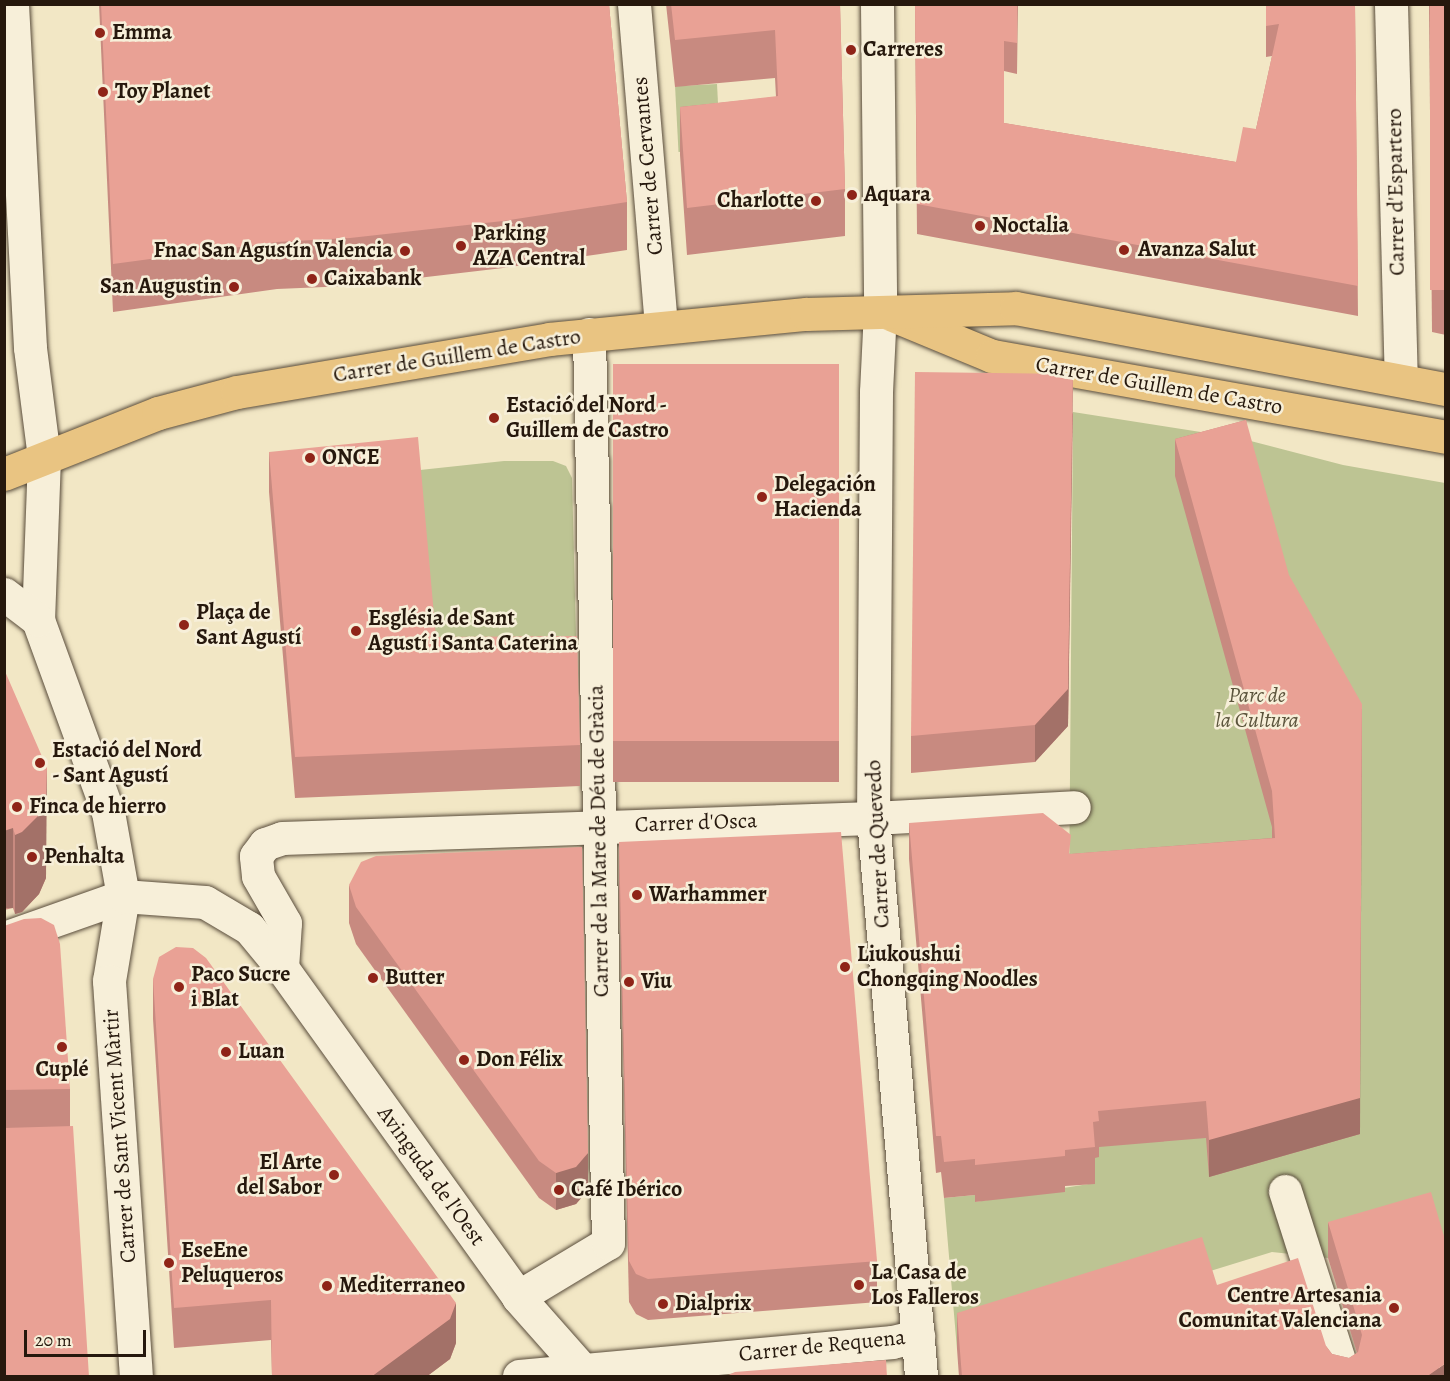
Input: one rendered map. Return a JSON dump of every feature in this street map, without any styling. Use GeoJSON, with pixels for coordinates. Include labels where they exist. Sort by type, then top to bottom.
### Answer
{"type":"FeatureCollection","features":[{"type":"Feature","properties":{"kind":"main road","name":"Carrer de Guillem de Castro"},"geometry":{"type":"LineString","coordinates":[[4,474],[44,456],[158,413],[213,397],[589,334],[880,310],[1016,308],[1446,389]]}},
{"type":"Feature","properties":{"kind":"main road","name":"Carrer de Guillem de Castro"},"geometry":{"type":"LineString","coordinates":[[880,310],[992,356],[1446,437]]}},
{"type":"Feature","properties":{"kind":"street"},"geometry":{"type":"LineString","coordinates":[[4,938],[123,896],[108,813],[38,620],[44,456],[30,348],[12,4]]}},
{"type":"Feature","properties":{"kind":"street","name":"Carrer de Cervantes"},"geometry":{"type":"LineString","coordinates":[[634,4],[661,327]]}},
{"type":"Feature","properties":{"kind":"street","name":"Carrer de Quevedo"},"geometry":{"type":"LineString","coordinates":[[877,4],[880,310],[876,392],[873,818],[921,1377]]}},
{"type":"Feature","properties":{"kind":"street","name":"Carrer d'Espartero"},"geometry":{"type":"LineString","coordinates":[[1391,4],[1401,380]]}},
{"type":"Feature","properties":{"kind":"street","name":"Carrer de la Mare de Déu de Gràcia"},"geometry":{"type":"LineString","coordinates":[[518,1297],[608,1243],[589,334]]}},
{"type":"Feature","properties":{"kind":"street"},"geometry":{"type":"LineString","coordinates":[[4,594],[38,620]]}},
{"type":"Feature","properties":{"kind":"street","name":"Carrer d'Osca"},"geometry":{"type":"LineString","coordinates":[[282,968],[285,923],[258,876],[256,856],[265,844],[282,838],[873,818],[1074,807]]}},
{"type":"Feature","properties":{"kind":"street","name":"Avinguda de l'Oest"},"geometry":{"type":"LineString","coordinates":[[123,896],[205,902],[249,928],[282,968],[518,1297],[585,1373]]}},
{"type":"Feature","properties":{"kind":"street","name":"Carrer de Sant Vicent Màrtir"},"geometry":{"type":"LineString","coordinates":[[123,896],[109,981],[136,1377]]}},
{"type":"Feature","properties":{"kind":"street"},"geometry":{"type":"LineString","coordinates":[[1285,1191],[1344,1377]]}},
{"type":"Feature","properties":{"kind":"street","name":"Carrer de Requena"},"geometry":{"type":"LineString","coordinates":[[519,1377],[585,1373],[892,1342],[918,1336]]}},
{"type":"Feature","properties":{"kind":"green space"},"geometry":{"type":"Polygon","coordinates":[[[717,84],[720,150],[679,152],[675,86],[717,84]]]}},
{"type":"Feature","properties":{"kind":"green space","name":"Parc de la Cultura"},"geometry":{"type":"Polygon","coordinates":[[[1073,412],[1239,438],[1343,465],[1445,483],[1445,1258],[1328,1258],[1272,1252],[957,1349],[944,1198],[975,1195],[975,1202],[1095,1183],[1069,896],[1073,412]]]}},
{"type":"Feature","properties":{"kind":"green space"},"geometry":{"type":"Polygon","coordinates":[[[504,461],[553,461],[566,466],[572,478],[577,677],[436,678],[420,470],[504,461]]]}},
{"type":"Feature","properties":{"kind":"building"},"geometry":{"type":"Polygon","coordinates":[[[101,4],[609,4],[627,202],[503,221],[350,238],[277,242],[113,264],[101,4]]]}},
{"type":"Feature","properties":{"kind":"building"},"geometry":{"type":"Polygon","coordinates":[[[671,4],[840,4],[845,189],[687,208],[680,107],[778,96],[775,30],[675,40],[671,4]]]}},
{"type":"Feature","properties":{"kind":"building"},"geometry":{"type":"Polygon","coordinates":[[[915,4],[1017,4],[1017,43],[1004,41],[1004,123],[1236,162],[1243,127],[1256,129],[1279,24],[1266,26],[1266,4],[1355,4],[1358,286],[917,204],[915,4]]]}},
{"type":"Feature","properties":{"kind":"building"},"geometry":{"type":"Polygon","coordinates":[[[1430,4],[1446,4],[1446,290],[1430,290],[1430,4]]]}},
{"type":"Feature","properties":{"kind":"building"},"geometry":{"type":"Polygon","coordinates":[[[613,364],[839,364],[839,741],[613,741],[613,364]]]}},
{"type":"Feature","properties":{"kind":"building"},"geometry":{"type":"Polygon","coordinates":[[[915,372],[1073,374],[1068,689],[1035,725],[911,736],[915,372]]]}},
{"type":"Feature","properties":{"kind":"building"},"geometry":{"type":"Polygon","coordinates":[[[1246,420],[1289,575],[1362,704],[1360,1098],[1209,1140],[1206,1101],[1098,1111],[1099,1121],[1093,1122],[1095,1147],[1065,1150],[1065,1156],[975,1165],[975,1159],[944,1162],[941,1136],[936,1136],[909,823],[1043,813],[1071,835],[1069,854],[1275,838],[1272,791],[1175,439],[1246,420]]]}},
{"type":"Feature","properties":{"kind":"building","name":"Església de Sant Agustí i Santa Caterina"},"geometry":{"type":"Polygon","coordinates":[[[418,437],[436,637],[577,636],[580,745],[295,757],[269,452],[418,437]]]}},
{"type":"Feature","properties":{"kind":"building"},"geometry":{"type":"Polygon","coordinates":[[[4,669],[47,768],[46,799],[39,815],[22,832],[15,835],[13,828],[4,831],[4,669]]]}},
{"type":"Feature","properties":{"kind":"building"},"geometry":{"type":"Polygon","coordinates":[[[841,832],[877,1261],[648,1279],[636,1274],[629,1261],[619,842],[841,832]]]}},
{"type":"Feature","properties":{"kind":"building"},"geometry":{"type":"Polygon","coordinates":[[[582,847],[588,1153],[576,1167],[556,1173],[539,1161],[356,907],[349,885],[361,862],[376,856],[582,847]]]}},
{"type":"Feature","properties":{"kind":"building"},"geometry":{"type":"Polygon","coordinates":[[[41,918],[54,925],[60,944],[70,1089],[4,1090],[4,926],[24,919],[41,918]]]}},
{"type":"Feature","properties":{"kind":"building"},"geometry":{"type":"Polygon","coordinates":[[[176,947],[193,948],[206,958],[456,1303],[450,1319],[371,1377],[272,1377],[271,1300],[174,1308],[153,979],[159,957],[176,947]]]}},
{"type":"Feature","properties":{"kind":"building"},"geometry":{"type":"Polygon","coordinates":[[[73,1126],[89,1377],[4,1377],[4,1128],[73,1126]]]}},
{"type":"Feature","properties":{"kind":"building"},"geometry":{"type":"Polygon","coordinates":[[[1431,1192],[1446,1243],[1446,1363],[1426,1377],[962,1377],[957,1313],[1202,1237],[1217,1285],[1298,1258],[1326,1346],[1332,1354],[1349,1358],[1358,1352],[1362,1335],[1328,1222],[1431,1192]]]}},
{"type":"Feature","properties":{"kind":"building"},"geometry":{"type":"Polygon","coordinates":[[[886,1360],[887,1377],[724,1377],[735,1372],[886,1360]]]}},
{"type":"Feature","properties":{"kind":"place","name":"Emma"},"geometry":{"type":"Point","coordinates":[100,33]}},
{"type":"Feature","properties":{"kind":"place","name":"Carreres"},"geometry":{"type":"Point","coordinates":[851,50]}},
{"type":"Feature","properties":{"kind":"place","name":"Toy Planet"},"geometry":{"type":"Point","coordinates":[103,92]}},
{"type":"Feature","properties":{"kind":"place","name":"Aquara"},"geometry":{"type":"Point","coordinates":[852,195]}},
{"type":"Feature","properties":{"kind":"place","name":"Charlotte"},"geometry":{"type":"Point","coordinates":[816,201]}},
{"type":"Feature","properties":{"kind":"place","name":"Noctalia"},"geometry":{"type":"Point","coordinates":[980,226]}},
{"type":"Feature","properties":{"kind":"place","name":"Parking AZA Central"},"geometry":{"type":"Point","coordinates":[461,246]}},
{"type":"Feature","properties":{"kind":"place","name":"Avanza Salut"},"geometry":{"type":"Point","coordinates":[1124,250]}},
{"type":"Feature","properties":{"kind":"place","name":"Fnac San Agustín Valencia"},"geometry":{"type":"Point","coordinates":[405,251]}},
{"type":"Feature","properties":{"kind":"place","name":"Caixabank"},"geometry":{"type":"Point","coordinates":[312,279]}},
{"type":"Feature","properties":{"kind":"place","name":"San Augustin"},"geometry":{"type":"Point","coordinates":[234,287]}},
{"type":"Feature","properties":{"kind":"place","name":"Estació del Nord - Guillem de Castro"},"geometry":{"type":"Point","coordinates":[494,418]}},
{"type":"Feature","properties":{"kind":"place","name":"ONCE"},"geometry":{"type":"Point","coordinates":[310,458]}},
{"type":"Feature","properties":{"kind":"place","name":"Delegación Hacienda"},"geometry":{"type":"Point","coordinates":[762,497]}},
{"type":"Feature","properties":{"kind":"place","name":"Plaça de Sant Agustí"},"geometry":{"type":"Point","coordinates":[184,625]}},
{"type":"Feature","properties":{"kind":"place","name":"Església de Sant Agustí i Santa Caterina"},"geometry":{"type":"Point","coordinates":[356,631]}},
{"type":"Feature","properties":{"kind":"place","name":"Estació del Nord - Sant Agustí"},"geometry":{"type":"Point","coordinates":[40,763]}},
{"type":"Feature","properties":{"kind":"place","name":"Finca de hierro"},"geometry":{"type":"Point","coordinates":[17,807]}},
{"type":"Feature","properties":{"kind":"place","name":"Penhalta"},"geometry":{"type":"Point","coordinates":[32,857]}},
{"type":"Feature","properties":{"kind":"place","name":"Warhammer"},"geometry":{"type":"Point","coordinates":[637,895]}},
{"type":"Feature","properties":{"kind":"place","name":"Liukoushui Chongqing Noodles"},"geometry":{"type":"Point","coordinates":[845,967]}},
{"type":"Feature","properties":{"kind":"place","name":"Butter"},"geometry":{"type":"Point","coordinates":[373,978]}},
{"type":"Feature","properties":{"kind":"place","name":"Viu"},"geometry":{"type":"Point","coordinates":[629,982]}},
{"type":"Feature","properties":{"kind":"place","name":"Paco Sucre i Blat"},"geometry":{"type":"Point","coordinates":[179,987]}},
{"type":"Feature","properties":{"kind":"place","name":"Cuplé"},"geometry":{"type":"Point","coordinates":[62,1047]}},
{"type":"Feature","properties":{"kind":"place","name":"Luan"},"geometry":{"type":"Point","coordinates":[226,1052]}},
{"type":"Feature","properties":{"kind":"place","name":"Don Félix"},"geometry":{"type":"Point","coordinates":[464,1060]}},
{"type":"Feature","properties":{"kind":"place","name":"El Arte del Sabor"},"geometry":{"type":"Point","coordinates":[334,1175]}},
{"type":"Feature","properties":{"kind":"place","name":"Café Ibérico"},"geometry":{"type":"Point","coordinates":[559,1190]}},
{"type":"Feature","properties":{"kind":"place","name":"EseEne Peluqueros"},"geometry":{"type":"Point","coordinates":[169,1263]}},
{"type":"Feature","properties":{"kind":"place","name":"La Casa de Los Falleros"},"geometry":{"type":"Point","coordinates":[859,1285]}},
{"type":"Feature","properties":{"kind":"place","name":"Mediterraneo"},"geometry":{"type":"Point","coordinates":[327,1286]}},
{"type":"Feature","properties":{"kind":"place","name":"Dialprix"},"geometry":{"type":"Point","coordinates":[663,1304]}},
{"type":"Feature","properties":{"kind":"place","name":"Centre Artesania Comunitat Valenciana"},"geometry":{"type":"Point","coordinates":[1394,1308]}}]}
